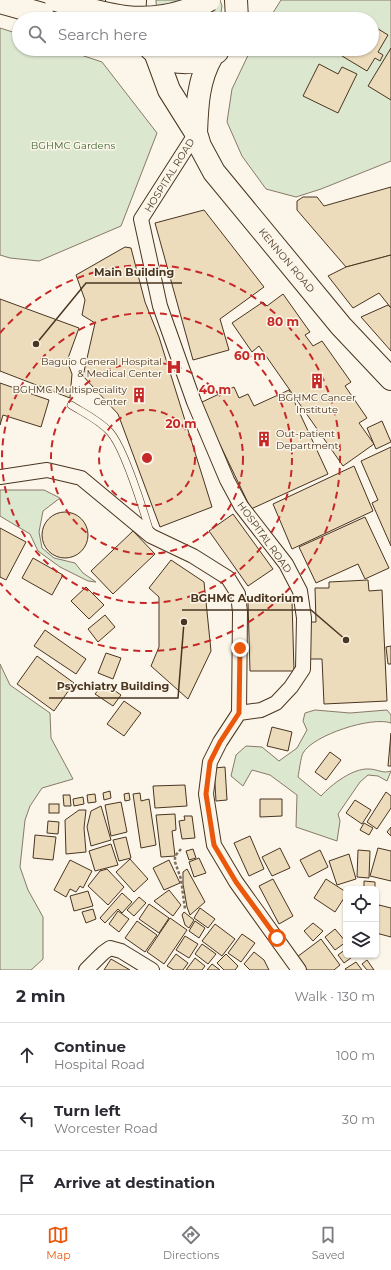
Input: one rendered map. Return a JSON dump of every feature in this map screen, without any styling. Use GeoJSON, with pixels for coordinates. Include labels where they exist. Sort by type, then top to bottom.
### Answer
{"type":"FeatureCollection","features":[{"type":"Feature","properties":{"kind":"main road"},"geometry":{"type":"LineString","coordinates":[[56,0],[100,12]]}},
{"type":"Feature","properties":{"kind":"main road"},"geometry":{"type":"LineString","coordinates":[[180,12],[210,0]]}},
{"type":"Feature","properties":{"kind":"main road"},"geometry":{"type":"LineString","coordinates":[[0,2],[35,12]]}},
{"type":"Feature","properties":{"kind":"main road","name":"KENNON ROAD"},"geometry":{"type":"LineString","coordinates":[[155,56],[168,90],[196,132],[200,146],[214,172],[341,326],[391,379]]}},
{"type":"Feature","properties":{"kind":"main road"},"geometry":{"type":"LineString","coordinates":[[162,56],[171,61],[183,63],[200,60],[208,56]]}},
{"type":"Feature","properties":{"kind":"main road","name":"KENNON ROAD"},"geometry":{"type":"LineString","coordinates":[[196,132],[197,101],[203,72],[213,56]]}},
{"type":"Feature","properties":{"kind":"street","name":"HOSPITAL ROAD"},"geometry":{"type":"LineString","coordinates":[[196,132],[141,219],[160,306],[180,358],[194,402],[227,480],[241,506],[286,564],[300,591],[304,618],[303,669],[291,687],[276,703],[261,710],[239,713]]}},
{"type":"Feature","properties":{"kind":"street"},"geometry":{"type":"LineString","coordinates":[[0,477],[47,470],[81,478],[151,536],[193,556],[228,578],[238,594],[240,612],[239,713],[220,742],[210,762],[206,794],[214,845],[236,882],[299,970]]}},
{"type":"Feature","properties":{"kind":"street"},"geometry":{"type":"LineString","coordinates":[[86,970],[110,948],[121,951],[152,970]]}},
{"type":"Feature","properties":{"kind":"lane"},"geometry":{"type":"LineString","coordinates":[[71,405],[100,423],[113,436],[127,467],[151,536]]}},
{"type":"Feature","properties":{"kind":"path"},"geometry":{"type":"LineString","coordinates":[[181,849],[175,856],[175,862],[181,878],[185,909]]}},
{"type":"Feature","properties":{"kind":"green space"},"geometry":{"type":"Polygon","coordinates":[[[156,0],[220,0],[222,6],[221,12],[157,12],[156,0]]]}},
{"type":"Feature","properties":{"kind":"green space"},"geometry":{"type":"Polygon","coordinates":[[[281,0],[391,0],[391,161],[321,189],[296,197],[266,189],[242,156],[227,122],[232,89],[248,56],[379,56],[379,12],[273,12],[281,0]]]}},
{"type":"Feature","properties":{"kind":"green space","name":"BGHMC Gardens"},"geometry":{"type":"Polygon","coordinates":[[[0,28],[12,32],[12,56],[84,56],[102,62],[157,133],[121,226],[39,261],[10,258],[0,255],[0,28]]]}},
{"type":"Feature","properties":{"kind":"green space"},"geometry":{"type":"Polygon","coordinates":[[[0,490],[44,490],[60,498],[43,511],[39,532],[42,548],[54,558],[75,563],[83,573],[96,582],[88,581],[60,567],[38,551],[30,534],[0,516],[0,490]]]}},
{"type":"Feature","properties":{"kind":"green space"},"geometry":{"type":"Polygon","coordinates":[[[0,664],[10,685],[50,713],[51,738],[73,779],[42,788],[30,806],[25,820],[20,867],[28,890],[43,917],[43,959],[31,970],[0,970],[0,664]]]}},
{"type":"Feature","properties":{"kind":"green space"},"geometry":{"type":"Polygon","coordinates":[[[315,710],[350,713],[387,710],[391,715],[391,723],[371,722],[330,734],[309,746],[302,755],[298,777],[321,796],[337,782],[356,771],[372,769],[385,772],[391,771],[387,781],[378,776],[368,775],[360,782],[338,814],[340,821],[337,841],[296,827],[297,795],[270,775],[252,770],[243,786],[231,776],[236,755],[246,746],[262,747],[279,761],[297,748],[307,730],[303,721],[305,713],[315,710]]]}},
{"type":"Feature","properties":{"kind":"building"},"geometry":{"type":"Polygon","coordinates":[[[379,29],[388,35],[379,50],[379,29]]]}},
{"type":"Feature","properties":{"kind":"building"},"geometry":{"type":"Polygon","coordinates":[[[391,48],[391,100],[368,86],[391,48]]]}},
{"type":"Feature","properties":{"kind":"building"},"geometry":{"type":"Polygon","coordinates":[[[379,53],[383,55],[380,61],[375,58],[367,71],[342,56],[379,56],[379,53]]]}},
{"type":"Feature","properties":{"kind":"building"},"geometry":{"type":"Polygon","coordinates":[[[319,64],[338,74],[342,67],[357,74],[338,113],[303,96],[319,64]]]}},
{"type":"Feature","properties":{"kind":"building"},"geometry":{"type":"Polygon","coordinates":[[[391,187],[391,255],[346,267],[297,210],[297,201],[303,197],[317,197],[324,206],[391,187]]]}},
{"type":"Feature","properties":{"kind":"building"},"geometry":{"type":"Polygon","coordinates":[[[204,210],[264,287],[220,319],[229,350],[193,360],[155,223],[204,210]]]}},
{"type":"Feature","properties":{"kind":"building","name":"BGHMC Multispeciality Center"},"geometry":{"type":"Polygon","coordinates":[[[125,247],[131,248],[145,302],[159,337],[212,507],[160,527],[118,414],[83,376],[95,323],[82,315],[85,300],[76,275],[125,247]]]}},
{"type":"Feature","properties":{"kind":"building"},"geometry":{"type":"Polygon","coordinates":[[[391,255],[391,308],[379,293],[353,308],[328,276],[346,267],[391,255]]]}},
{"type":"Feature","properties":{"kind":"building","name":"BGHMC Cancer Institute"},"geometry":{"type":"Polygon","coordinates":[[[283,294],[310,332],[305,335],[313,346],[322,341],[351,382],[345,386],[367,418],[359,423],[374,444],[343,466],[259,346],[252,352],[232,323],[263,302],[267,306],[283,294]]]}},
{"type":"Feature","properties":{"kind":"building"},"geometry":{"type":"Polygon","coordinates":[[[0,299],[79,328],[67,361],[72,374],[70,398],[0,371],[0,299]]]}},
{"type":"Feature","properties":{"kind":"building"},"geometry":{"type":"Polygon","coordinates":[[[388,305],[391,308],[391,351],[361,317],[388,305]]]}},
{"type":"Feature","properties":{"kind":"building"},"geometry":{"type":"Polygon","coordinates":[[[0,383],[49,400],[41,427],[3,415],[0,425],[0,383]]]}},
{"type":"Feature","properties":{"kind":"building","name":"Out-patient Department"},"geometry":{"type":"Polygon","coordinates":[[[234,387],[239,398],[248,394],[254,406],[289,390],[328,474],[251,509],[200,403],[234,387]]]}},
{"type":"Feature","properties":{"kind":"building"},"geometry":{"type":"Polygon","coordinates":[[[382,421],[391,442],[376,449],[367,428],[382,421]]]}},
{"type":"Feature","properties":{"kind":"building"},"geometry":{"type":"Polygon","coordinates":[[[391,447],[391,546],[372,503],[378,500],[361,461],[391,447]]]}},
{"type":"Feature","properties":{"kind":"building"},"geometry":{"type":"Polygon","coordinates":[[[354,466],[373,511],[292,549],[273,504],[354,466]]]}},
{"type":"Feature","properties":{"kind":"building"},"geometry":{"type":"Polygon","coordinates":[[[65,512],[78,516],[84,522],[88,535],[84,548],[78,554],[65,558],[52,554],[46,548],[42,535],[46,522],[52,516],[65,512]]]}},
{"type":"Feature","properties":{"kind":"building"},"geometry":{"type":"Polygon","coordinates":[[[233,514],[273,569],[248,586],[209,531],[233,514]]]}},
{"type":"Feature","properties":{"kind":"building"},"geometry":{"type":"Polygon","coordinates":[[[365,517],[389,568],[365,579],[358,564],[316,583],[299,547],[365,517]]]}},
{"type":"Feature","properties":{"kind":"building"},"geometry":{"type":"Polygon","coordinates":[[[0,528],[26,542],[6,580],[0,577],[0,528]]]}},
{"type":"Feature","properties":{"kind":"building"},"geometry":{"type":"Polygon","coordinates":[[[133,531],[155,554],[113,594],[91,571],[133,531]]]}},
{"type":"Feature","properties":{"kind":"building"},"geometry":{"type":"Polygon","coordinates":[[[33,558],[63,575],[52,595],[22,578],[33,558]]]}},
{"type":"Feature","properties":{"kind":"building"},"geometry":{"type":"Polygon","coordinates":[[[171,560],[204,582],[211,651],[188,699],[151,666],[159,647],[159,597],[149,588],[171,560]]]}},
{"type":"Feature","properties":{"kind":"building"},"geometry":{"type":"Polygon","coordinates":[[[368,580],[369,591],[382,590],[387,701],[324,704],[322,659],[309,659],[307,622],[316,622],[315,588],[329,588],[329,582],[368,580]]]}},
{"type":"Feature","properties":{"kind":"building"},"geometry":{"type":"Polygon","coordinates":[[[86,587],[104,605],[89,619],[71,601],[86,587]]]}},
{"type":"Feature","properties":{"kind":"building"},"geometry":{"type":"Polygon","coordinates":[[[292,601],[294,671],[250,671],[248,602],[292,601]]]}},
{"type":"Feature","properties":{"kind":"building"},"geometry":{"type":"Polygon","coordinates":[[[105,615],[115,627],[98,642],[88,629],[105,615]]]}},
{"type":"Feature","properties":{"kind":"building"},"geometry":{"type":"Polygon","coordinates":[[[45,630],[86,659],[76,674],[34,646],[45,630]]]}},
{"type":"Feature","properties":{"kind":"building"},"geometry":{"type":"Polygon","coordinates":[[[391,646],[391,664],[388,664],[386,647],[391,646]]]}},
{"type":"Feature","properties":{"kind":"building"},"geometry":{"type":"Polygon","coordinates":[[[106,653],[121,658],[113,679],[98,673],[106,653]]]}},
{"type":"Feature","properties":{"kind":"building"},"geometry":{"type":"Polygon","coordinates":[[[37,656],[74,683],[54,711],[17,684],[37,656]]]}},
{"type":"Feature","properties":{"kind":"building"},"geometry":{"type":"Polygon","coordinates":[[[104,683],[121,695],[113,706],[95,694],[104,683]]]}},
{"type":"Feature","properties":{"kind":"building"},"geometry":{"type":"Polygon","coordinates":[[[124,701],[141,713],[124,736],[107,724],[124,701]]]}},
{"type":"Feature","properties":{"kind":"building"},"geometry":{"type":"Polygon","coordinates":[[[272,727],[292,732],[288,751],[267,746],[272,727]]]}},
{"type":"Feature","properties":{"kind":"building"},"geometry":{"type":"Polygon","coordinates":[[[391,733],[391,766],[388,766],[391,733]]]}},
{"type":"Feature","properties":{"kind":"building"},"geometry":{"type":"Polygon","coordinates":[[[330,752],[341,760],[326,780],[315,772],[330,752]]]}},
{"type":"Feature","properties":{"kind":"building"},"geometry":{"type":"Polygon","coordinates":[[[225,767],[227,800],[216,801],[214,768],[225,767]]]}},
{"type":"Feature","properties":{"kind":"building"},"geometry":{"type":"Polygon","coordinates":[[[185,785],[187,806],[155,808],[153,786],[185,785]]]}},
{"type":"Feature","properties":{"kind":"building"},"geometry":{"type":"Polygon","coordinates":[[[110,791],[111,798],[104,800],[103,793],[110,791]]]}},
{"type":"Feature","properties":{"kind":"building"},"geometry":{"type":"Polygon","coordinates":[[[386,792],[391,796],[391,808],[377,829],[367,822],[386,792]]]}},
{"type":"Feature","properties":{"kind":"building"},"geometry":{"type":"Polygon","coordinates":[[[129,793],[130,800],[125,801],[124,794],[129,793]]]}},
{"type":"Feature","properties":{"kind":"building"},"geometry":{"type":"Polygon","coordinates":[[[140,793],[141,801],[149,799],[156,845],[141,848],[133,794],[140,793]]]}},
{"type":"Feature","properties":{"kind":"building"},"geometry":{"type":"Polygon","coordinates":[[[95,794],[96,802],[88,803],[87,795],[95,794]]]}},
{"type":"Feature","properties":{"kind":"building"},"geometry":{"type":"Polygon","coordinates":[[[63,795],[70,795],[71,806],[64,806],[63,795]]]}},
{"type":"Feature","properties":{"kind":"building"},"geometry":{"type":"Polygon","coordinates":[[[83,797],[84,804],[74,806],[73,799],[83,797]]]}},
{"type":"Feature","properties":{"kind":"building"},"geometry":{"type":"Polygon","coordinates":[[[260,799],[282,799],[282,816],[260,817],[260,799]]]}},
{"type":"Feature","properties":{"kind":"building"},"geometry":{"type":"Polygon","coordinates":[[[355,800],[371,810],[362,824],[346,813],[355,800]]]}},
{"type":"Feature","properties":{"kind":"building"},"geometry":{"type":"Polygon","coordinates":[[[121,802],[127,832],[111,836],[105,805],[121,802]]]}},
{"type":"Feature","properties":{"kind":"building"},"geometry":{"type":"Polygon","coordinates":[[[49,804],[59,804],[59,813],[49,813],[49,804]]]}},
{"type":"Feature","properties":{"kind":"building"},"geometry":{"type":"Polygon","coordinates":[[[101,806],[111,840],[91,846],[87,827],[91,811],[101,806]]]}},
{"type":"Feature","properties":{"kind":"building"},"geometry":{"type":"Polygon","coordinates":[[[79,810],[86,810],[84,828],[86,852],[66,854],[65,820],[79,810]]]}},
{"type":"Feature","properties":{"kind":"building"},"geometry":{"type":"Polygon","coordinates":[[[175,814],[176,830],[172,831],[175,856],[161,857],[156,815],[175,814]]]}},
{"type":"Feature","properties":{"kind":"building"},"geometry":{"type":"Polygon","coordinates":[[[184,816],[192,816],[195,838],[182,839],[179,821],[185,820],[184,816]]]}},
{"type":"Feature","properties":{"kind":"building"},"geometry":{"type":"Polygon","coordinates":[[[48,821],[59,822],[58,834],[47,833],[48,821]]]}},
{"type":"Feature","properties":{"kind":"building"},"geometry":{"type":"Polygon","coordinates":[[[364,823],[373,828],[369,835],[360,830],[364,823]]]}},
{"type":"Feature","properties":{"kind":"building"},"geometry":{"type":"Polygon","coordinates":[[[391,827],[391,836],[387,832],[391,827]]]}},
{"type":"Feature","properties":{"kind":"building"},"geometry":{"type":"Polygon","coordinates":[[[35,835],[56,837],[53,860],[33,858],[35,835]]]}},
{"type":"Feature","properties":{"kind":"building"},"geometry":{"type":"Polygon","coordinates":[[[250,836],[264,869],[249,876],[234,843],[250,836]]]}},
{"type":"Feature","properties":{"kind":"building"},"geometry":{"type":"Polygon","coordinates":[[[126,837],[131,858],[119,861],[113,840],[126,837]]]}},
{"type":"Feature","properties":{"kind":"building"},"geometry":{"type":"Polygon","coordinates":[[[111,844],[118,865],[95,871],[89,851],[111,844]]]}},
{"type":"Feature","properties":{"kind":"building"},"geometry":{"type":"Polygon","coordinates":[[[280,848],[290,868],[272,876],[262,857],[280,848]]]}},
{"type":"Feature","properties":{"kind":"building"},"geometry":{"type":"Polygon","coordinates":[[[378,848],[391,851],[391,881],[370,876],[378,848]]]}},
{"type":"Feature","properties":{"kind":"building"},"geometry":{"type":"Polygon","coordinates":[[[193,849],[196,858],[189,860],[186,851],[193,849]]]}},
{"type":"Feature","properties":{"kind":"building"},"geometry":{"type":"Polygon","coordinates":[[[320,850],[328,867],[309,877],[300,860],[320,850]]]}},
{"type":"Feature","properties":{"kind":"building"},"geometry":{"type":"Polygon","coordinates":[[[358,850],[370,851],[369,878],[357,877],[358,850]]]}},
{"type":"Feature","properties":{"kind":"building"},"geometry":{"type":"Polygon","coordinates":[[[349,854],[356,879],[337,885],[329,861],[349,854]]]}},
{"type":"Feature","properties":{"kind":"building"},"geometry":{"type":"Polygon","coordinates":[[[199,858],[206,873],[194,877],[189,862],[199,858]]]}},
{"type":"Feature","properties":{"kind":"building"},"geometry":{"type":"Polygon","coordinates":[[[130,859],[148,879],[134,892],[116,872],[130,859]]]}},
{"type":"Feature","properties":{"kind":"building"},"geometry":{"type":"Polygon","coordinates":[[[70,860],[92,871],[83,888],[80,886],[76,892],[70,889],[66,897],[54,890],[70,860]]]}},
{"type":"Feature","properties":{"kind":"building"},"geometry":{"type":"Polygon","coordinates":[[[169,860],[180,883],[164,890],[153,868],[169,860]]]}},
{"type":"Feature","properties":{"kind":"building"},"geometry":{"type":"Polygon","coordinates":[[[107,869],[124,887],[108,905],[88,886],[100,871],[107,869]]]}},
{"type":"Feature","properties":{"kind":"building"},"geometry":{"type":"Polygon","coordinates":[[[187,869],[205,902],[190,915],[183,884],[183,872],[187,869]]]}},
{"type":"Feature","properties":{"kind":"building"},"geometry":{"type":"Polygon","coordinates":[[[273,879],[293,916],[279,924],[259,886],[273,879]]]}},
{"type":"Feature","properties":{"kind":"building"},"geometry":{"type":"Polygon","coordinates":[[[326,879],[343,890],[343,900],[335,912],[314,898],[326,879]]]}},
{"type":"Feature","properties":{"kind":"building"},"geometry":{"type":"Polygon","coordinates":[[[364,881],[375,882],[375,886],[364,886],[364,881]]]}},
{"type":"Feature","properties":{"kind":"building"},"geometry":{"type":"Polygon","coordinates":[[[169,890],[181,905],[173,916],[154,901],[169,890]]]}},
{"type":"Feature","properties":{"kind":"building"},"geometry":{"type":"Polygon","coordinates":[[[88,891],[93,906],[74,911],[70,896],[88,891]]]}},
{"type":"Feature","properties":{"kind":"building"},"geometry":{"type":"Polygon","coordinates":[[[122,893],[132,902],[122,913],[118,909],[105,923],[100,918],[122,893]]]}},
{"type":"Feature","properties":{"kind":"building"},"geometry":{"type":"Polygon","coordinates":[[[139,897],[146,903],[134,916],[127,910],[139,897]]]}},
{"type":"Feature","properties":{"kind":"building"},"geometry":{"type":"Polygon","coordinates":[[[149,904],[169,918],[159,933],[139,919],[149,904]]]}},
{"type":"Feature","properties":{"kind":"building"},"geometry":{"type":"Polygon","coordinates":[[[379,905],[391,908],[391,937],[379,934],[379,905]]]}},
{"type":"Feature","properties":{"kind":"building"},"geometry":{"type":"Polygon","coordinates":[[[200,908],[215,919],[208,928],[194,918],[200,908]]]}},
{"type":"Feature","properties":{"kind":"building"},"geometry":{"type":"Polygon","coordinates":[[[93,909],[96,919],[86,923],[82,912],[93,909]]]}},
{"type":"Feature","properties":{"kind":"building"},"geometry":{"type":"Polygon","coordinates":[[[118,911],[129,919],[119,932],[109,924],[118,911]]]}},
{"type":"Feature","properties":{"kind":"building"},"geometry":{"type":"Polygon","coordinates":[[[184,912],[194,920],[189,928],[185,925],[182,915],[184,912]]]}},
{"type":"Feature","properties":{"kind":"building"},"geometry":{"type":"Polygon","coordinates":[[[170,918],[187,930],[164,964],[147,952],[170,918]]]}},
{"type":"Feature","properties":{"kind":"building"},"geometry":{"type":"Polygon","coordinates":[[[137,921],[157,935],[145,952],[125,938],[137,921]]]}},
{"type":"Feature","properties":{"kind":"building"},"geometry":{"type":"Polygon","coordinates":[[[195,921],[205,928],[199,938],[189,931],[195,921]]]}},
{"type":"Feature","properties":{"kind":"building"},"geometry":{"type":"Polygon","coordinates":[[[313,923],[323,931],[313,941],[304,931],[313,923]]]}},
{"type":"Feature","properties":{"kind":"building"},"geometry":{"type":"Polygon","coordinates":[[[215,924],[235,939],[222,956],[202,941],[215,924]]]}},
{"type":"Feature","properties":{"kind":"building"},"geometry":{"type":"Polygon","coordinates":[[[335,929],[343,938],[343,944],[335,950],[325,937],[335,929]]]}},
{"type":"Feature","properties":{"kind":"building"},"geometry":{"type":"Polygon","coordinates":[[[242,934],[255,943],[241,962],[228,953],[242,934]]]}},
{"type":"Feature","properties":{"kind":"building"},"geometry":{"type":"Polygon","coordinates":[[[185,936],[198,944],[189,958],[176,950],[185,936]]]}},
{"type":"Feature","properties":{"kind":"building"},"geometry":{"type":"Polygon","coordinates":[[[321,939],[340,965],[334,970],[307,970],[297,957],[321,939]]]}},
{"type":"Feature","properties":{"kind":"building"},"geometry":{"type":"Polygon","coordinates":[[[202,944],[216,954],[208,964],[195,954],[202,944]]]}},
{"type":"Feature","properties":{"kind":"building"},"geometry":{"type":"Polygon","coordinates":[[[343,951],[343,958],[351,958],[344,963],[338,955],[343,951]]]}},
{"type":"Feature","properties":{"kind":"building"},"geometry":{"type":"Polygon","coordinates":[[[254,952],[264,960],[269,970],[250,970],[244,964],[254,952]]]}},
{"type":"Feature","properties":{"kind":"building"},"geometry":{"type":"Polygon","coordinates":[[[176,954],[188,963],[183,970],[174,970],[167,966],[176,954]]]}},
{"type":"Feature","properties":{"kind":"building"},"geometry":{"type":"Polygon","coordinates":[[[226,954],[238,966],[235,970],[224,970],[217,963],[226,954]]]}},
{"type":"Feature","properties":{"kind":"building"},"geometry":{"type":"Polygon","coordinates":[[[195,958],[205,966],[202,970],[186,970],[195,958]]]}},
{"type":"Feature","properties":{"kind":"building"},"geometry":{"type":"Polygon","coordinates":[[[111,959],[130,970],[104,970],[111,959]]]}},
{"type":"Feature","properties":{"kind":"building"},"geometry":{"type":"Polygon","coordinates":[[[367,960],[374,970],[367,970],[362,964],[367,960]]]}},
{"type":"Feature","properties":{"kind":"building"},"geometry":{"type":"Polygon","coordinates":[[[356,962],[362,970],[345,969],[356,962]]]}},
{"type":"Feature","properties":{"kind":"building"},"geometry":{"type":"Polygon","coordinates":[[[212,964],[220,970],[207,970],[212,964]]]}},
{"type":"Feature","properties":{"kind":"place","name":"Main Building"},"geometry":{"type":"Point","coordinates":[36,344]}},
{"type":"Feature","properties":{"kind":"place","name":"Baguio General Hospital & Medical Center"},"geometry":{"type":"Point","coordinates":[174,367]}},
{"type":"Feature","properties":{"kind":"place","name":"BGHMC Cancer Institute"},"geometry":{"type":"Point","coordinates":[317,381]}},
{"type":"Feature","properties":{"kind":"place","name":"BGHMC Multispeciality Center"},"geometry":{"type":"Point","coordinates":[139,395]}},
{"type":"Feature","properties":{"kind":"place","name":"Out-patient Department"},"geometry":{"type":"Point","coordinates":[264,439]}},
{"type":"Feature","properties":{"kind":"place","name":"Psychiatry Building"},"geometry":{"type":"Point","coordinates":[184,622]}},
{"type":"Feature","properties":{"kind":"place","name":"BGHMC Auditorium"},"geometry":{"type":"Point","coordinates":[346,640]}},
{"type":"Feature","properties":{"kind":"route"},"geometry":{"type":"LineString","coordinates":[[240,648],[239,713],[220,742],[210,762],[206,794],[214,845],[236,882],[277,938]]}}]}
